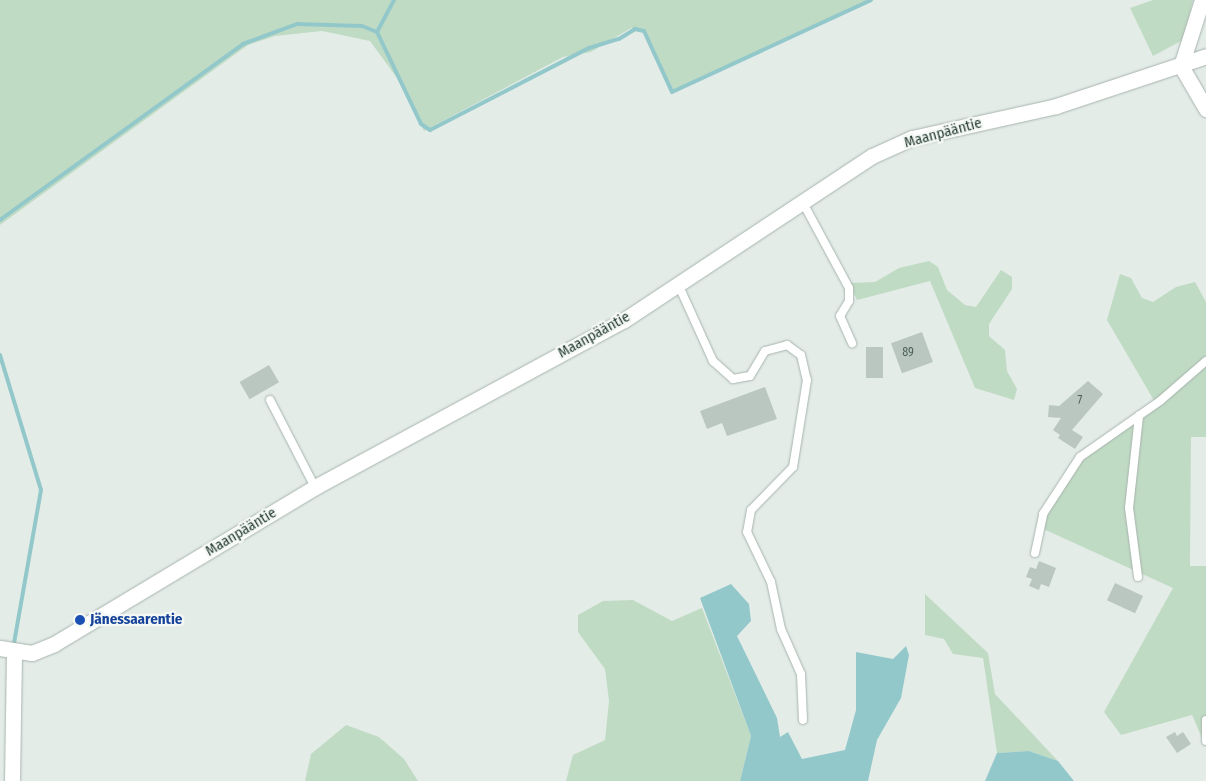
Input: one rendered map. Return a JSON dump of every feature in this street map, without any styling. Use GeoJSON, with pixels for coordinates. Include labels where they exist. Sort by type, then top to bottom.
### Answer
{"type":"FeatureCollection","features":[{"type":"Feature","properties":{"kind":"street"},"geometry":{"type":"LineString","coordinates":[[1202,0],[1181,66],[1206,109]]}},
{"type":"Feature","properties":{"kind":"street","name":"Maanpääntie"},"geometry":{"type":"LineString","coordinates":[[14,654],[32,653],[54,644],[315,487],[624,320],[802,200],[872,156],[912,138],[1056,106],[1181,66],[1206,56]]}},
{"type":"Feature","properties":{"kind":"street"},"geometry":{"type":"LineString","coordinates":[[0,648],[14,654],[12,781]]}},
{"type":"Feature","properties":{"kind":"lane"},"geometry":{"type":"LineString","coordinates":[[802,200],[849,288],[849,301],[840,316],[852,343]]}},
{"type":"Feature","properties":{"kind":"lane"},"geometry":{"type":"LineString","coordinates":[[678,284],[713,361],[733,379],[750,376],[765,351],[787,345],[801,355],[807,380],[793,467],[751,510],[747,532],[771,582],[780,629],[801,674],[803,720]]}},
{"type":"Feature","properties":{"kind":"lane"},"geometry":{"type":"LineString","coordinates":[[1035,553],[1043,514],[1080,457],[1139,416],[1206,362]]}},
{"type":"Feature","properties":{"kind":"lane"},"geometry":{"type":"LineString","coordinates":[[270,400],[315,487]]}},
{"type":"Feature","properties":{"kind":"lane"},"geometry":{"type":"LineString","coordinates":[[1138,577],[1129,508],[1139,416]]}},
{"type":"Feature","properties":{"kind":"lane"},"geometry":{"type":"LineString","coordinates":[[1206,720],[1206,741]]}},
{"type":"Feature","properties":{"kind":"green space"},"geometry":{"type":"Polygon","coordinates":[[[0,0],[874,0],[672,92],[645,32],[631,28],[591,52],[563,57],[424,131],[397,78],[370,41],[322,31],[275,36],[248,45],[0,225],[0,0]]]}},
{"type":"Feature","properties":{"kind":"green space"},"geometry":{"type":"Polygon","coordinates":[[[1153,0],[1193,0],[1183,40],[1153,56],[1130,8],[1153,0]]]}},
{"type":"Feature","properties":{"kind":"green space"},"geometry":{"type":"Polygon","coordinates":[[[929,261],[938,267],[947,290],[965,305],[976,307],[1001,270],[1012,277],[1012,289],[989,324],[989,336],[1005,350],[1007,371],[1017,389],[1014,400],[975,388],[930,281],[857,300],[849,283],[875,282],[899,268],[929,261]]]}},
{"type":"Feature","properties":{"kind":"green space"},"geometry":{"type":"Polygon","coordinates":[[[1120,274],[1131,278],[1142,298],[1153,302],[1176,287],[1195,282],[1206,302],[1206,437],[1191,437],[1190,566],[1206,566],[1206,747],[1192,715],[1121,735],[1104,712],[1173,588],[1039,527],[1080,457],[1156,404],[1107,320],[1120,274]]]}},
{"type":"Feature","properties":{"kind":"green space"},"geometry":{"type":"Polygon","coordinates":[[[925,594],[988,653],[995,694],[1058,761],[1029,751],[997,753],[983,658],[953,654],[944,639],[925,635],[925,594]]]}},
{"type":"Feature","properties":{"kind":"green space"},"geometry":{"type":"Polygon","coordinates":[[[633,600],[672,621],[702,608],[751,736],[740,781],[566,781],[573,755],[605,740],[609,701],[605,669],[578,632],[578,615],[603,601],[633,600]]]}},
{"type":"Feature","properties":{"kind":"green space"},"geometry":{"type":"Polygon","coordinates":[[[346,725],[379,737],[404,759],[418,781],[305,781],[311,754],[346,725]]]}},
{"type":"Feature","properties":{"kind":"water"},"geometry":{"type":"Polygon","coordinates":[[[731,584],[749,604],[751,621],[737,636],[777,718],[780,737],[788,732],[802,759],[845,750],[856,710],[856,652],[893,659],[906,646],[909,655],[901,698],[877,740],[868,781],[740,781],[751,736],[700,598],[731,584]]]}},
{"type":"Feature","properties":{"kind":"water"},"geometry":{"type":"Polygon","coordinates":[[[1029,751],[1058,761],[1074,781],[985,781],[997,753],[1029,751]]]}},
{"type":"Feature","properties":{"kind":"building"},"geometry":{"type":"Polygon","coordinates":[[[922,332],[933,362],[902,373],[891,343],[922,332]]]}},
{"type":"Feature","properties":{"kind":"building"},"geometry":{"type":"Polygon","coordinates":[[[866,347],[883,347],[883,378],[866,378],[866,347]]]}},
{"type":"Feature","properties":{"kind":"building"},"geometry":{"type":"Polygon","coordinates":[[[269,365],[279,382],[250,399],[240,382],[269,365]]]}},
{"type":"Feature","properties":{"kind":"building"},"geometry":{"type":"Polygon","coordinates":[[[1088,381],[1103,394],[1072,430],[1083,437],[1075,449],[1058,438],[1060,435],[1053,430],[1061,418],[1048,417],[1049,405],[1059,406],[1088,381]]]}},
{"type":"Feature","properties":{"kind":"building"},"geometry":{"type":"Polygon","coordinates":[[[765,387],[777,419],[727,436],[722,423],[707,429],[700,411],[765,387]]]}},
{"type":"Feature","properties":{"kind":"building"},"geometry":{"type":"Polygon","coordinates":[[[1039,561],[1056,568],[1049,587],[1041,584],[1039,590],[1029,586],[1032,579],[1026,577],[1030,567],[1036,569],[1039,561]]]}},
{"type":"Feature","properties":{"kind":"building"},"geometry":{"type":"Polygon","coordinates":[[[1115,583],[1143,596],[1135,613],[1107,600],[1115,583]]]}},
{"type":"Feature","properties":{"kind":"building"},"geometry":{"type":"Polygon","coordinates":[[[1175,732],[1177,736],[1183,732],[1191,744],[1177,753],[1166,737],[1175,732]]]}},
{"type":"Feature","properties":{"kind":"waterway"},"geometry":{"type":"LineString","coordinates":[[377,32],[394,0]]}},
{"type":"Feature","properties":{"kind":"waterway"},"geometry":{"type":"LineString","coordinates":[[0,220],[243,44],[297,24],[362,26],[377,32],[421,124],[430,130],[589,48],[619,39],[635,29],[644,31],[672,92],[871,0]]}},
{"type":"Feature","properties":{"kind":"waterway"},"geometry":{"type":"LineString","coordinates":[[0,355],[41,490],[14,643]]}},
{"type":"Feature","properties":{"kind":"place","name":"Jänessaarentie"},"geometry":{"type":"Point","coordinates":[80,620]}}]}
